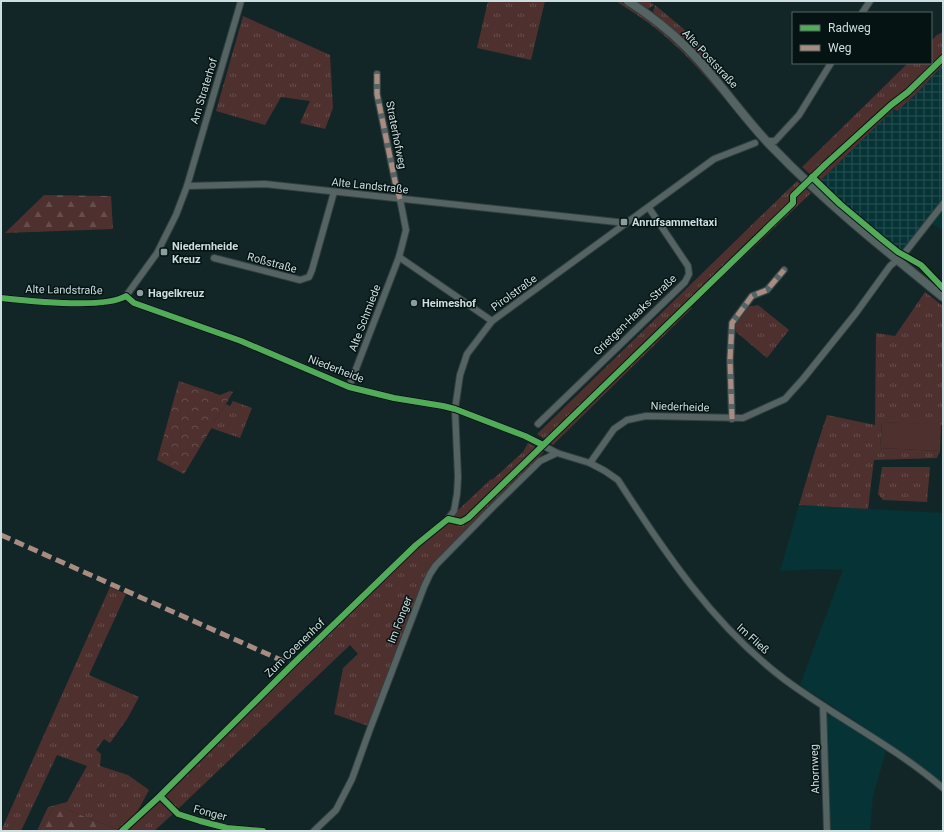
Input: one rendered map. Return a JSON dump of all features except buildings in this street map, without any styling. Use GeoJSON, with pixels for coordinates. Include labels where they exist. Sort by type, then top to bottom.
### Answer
{"type":"FeatureCollection","features":[{"type":"Feature","properties":{"kind":"street","name":"Am Straterhof"},"geometry":{"type":"LineString","coordinates":[[187,186],[241,1]]}},
{"type":"Feature","properties":{"kind":"street","name":"Alte Poststraße"},"geometry":{"type":"LineString","coordinates":[[628,1],[650,15],[685,45],[766,141],[824,196],[943,297]]}},
{"type":"Feature","properties":{"kind":"street"},"geometry":{"type":"LineString","coordinates":[[863,12],[870,1]]}},
{"type":"Feature","properties":{"kind":"street"},"geometry":{"type":"LineString","coordinates":[[766,141],[775,141],[799,115],[830,64]]}},
{"type":"Feature","properties":{"kind":"street","name":"Straterhofweg"},"geometry":{"type":"LineString","coordinates":[[377,74],[377,94],[400,199]]}},
{"type":"Feature","properties":{"kind":"street"},"geometry":{"type":"LineString","coordinates":[[626,223],[649,208],[714,159],[755,143]]}},
{"type":"Feature","properties":{"kind":"street","name":"Alte Landstraße"},"geometry":{"type":"LineString","coordinates":[[187,186],[265,184],[626,223]]}},
{"type":"Feature","properties":{"kind":"street"},"geometry":{"type":"LineString","coordinates":[[126,296],[157,253],[176,215],[187,186]]}},
{"type":"Feature","properties":{"kind":"street","name":"Roßstraße"},"geometry":{"type":"LineString","coordinates":[[214,258],[300,280],[309,276],[334,192]]}},
{"type":"Feature","properties":{"kind":"street","name":"Alte Schmiede"},"geometry":{"type":"LineString","coordinates":[[349,387],[399,257],[406,230],[400,199]]}},
{"type":"Feature","properties":{"kind":"street","name":"Niederheide"},"geometry":{"type":"LineString","coordinates":[[126,296],[134,303],[242,341],[349,387],[394,398],[443,406],[526,436],[557,453],[590,463],[614,429],[628,420],[646,416],[732,419],[743,418],[785,399],[856,313],[890,266],[903,255],[943,204]]}},
{"type":"Feature","properties":{"kind":"street","name":"Grietgen-Haaks-Straße"},"geometry":{"type":"LineString","coordinates":[[538,424],[685,282],[689,274],[688,266],[649,208]]}},
{"type":"Feature","properties":{"kind":"street","name":"Pirolstraße"},"geometry":{"type":"LineString","coordinates":[[455,410],[460,375],[468,354],[492,321],[626,223]]}},
{"type":"Feature","properties":{"kind":"street"},"geometry":{"type":"LineString","coordinates":[[399,257],[492,321]]}},
{"type":"Feature","properties":{"kind":"street"},"geometry":{"type":"LineString","coordinates":[[732,419],[730,360],[732,323],[752,296],[767,290],[784,270]]}},
{"type":"Feature","properties":{"kind":"street","name":"Alte Landstraße"},"geometry":{"type":"LineString","coordinates":[[1,298],[100,303],[121,300],[126,296]]}},
{"type":"Feature","properties":{"kind":"street","name":"Zum Coenenhof"},"geometry":{"type":"LineString","coordinates":[[160,796],[416,545],[448,519],[454,511],[457,494],[458,477],[455,410]]}},
{"type":"Feature","properties":{"kind":"street","name":"Im Fonger"},"geometry":{"type":"LineString","coordinates":[[314,831],[336,810],[352,779],[430,574],[436,565],[540,461],[557,453]]}},
{"type":"Feature","properties":{"kind":"street","name":"Im Fließ"},"geometry":{"type":"LineString","coordinates":[[590,463],[618,480],[672,561],[707,606],[730,632],[783,678],[891,750],[943,788]]}},
{"type":"Feature","properties":{"kind":"street","name":"Ahornweg"},"geometry":{"type":"LineString","coordinates":[[823,706],[827,831]]}},
{"type":"Feature","properties":{"kind":"street","name":"Fonger"},"geometry":{"type":"LineString","coordinates":[[160,796],[178,814],[227,828],[263,831]]}},
{"type":"Feature","properties":{"kind":"shaded area"},"geometry":{"type":"Polygon","coordinates":[[[943,65],[943,198],[901,252],[855,216],[821,184],[823,182],[821,180],[895,108],[897,111],[917,93],[943,65]]]}},
{"type":"Feature","properties":{"kind":"shaded area"},"geometry":{"type":"Polygon","coordinates":[[[943,210],[943,230],[932,224],[943,210]]]}},
{"type":"Feature","properties":{"kind":"shaded area"},"geometry":{"type":"Polygon","coordinates":[[[799,505],[943,513],[943,784],[860,724],[800,685],[843,570],[823,569],[780,571],[799,505]]]}},
{"type":"Feature","properties":{"kind":"shaded area"},"geometry":{"type":"Polygon","coordinates":[[[831,715],[886,751],[873,796],[870,831],[829,831],[826,717],[831,715]]]}},
{"type":"Feature","properties":{"kind":"green space"},"geometry":{"type":"Polygon","coordinates":[[[488,1],[545,1],[531,60],[477,48],[488,1]]]}},
{"type":"Feature","properties":{"kind":"green space"},"geometry":{"type":"Polygon","coordinates":[[[616,1],[620,1],[656,26],[687,54],[716,86],[743,120],[698,68],[678,48],[649,24],[616,1]]]}},
{"type":"Feature","properties":{"kind":"green space"},"geometry":{"type":"Polygon","coordinates":[[[636,1],[649,1],[654,5],[648,9],[636,1]]]}},
{"type":"Feature","properties":{"kind":"green space"},"geometry":{"type":"Polygon","coordinates":[[[655,5],[686,31],[701,46],[726,79],[723,81],[696,51],[653,12],[655,5]]]}},
{"type":"Feature","properties":{"kind":"green space"},"geometry":{"type":"Polygon","coordinates":[[[243,16],[330,55],[333,108],[325,129],[300,123],[310,101],[281,97],[265,125],[216,111],[243,16]]]}},
{"type":"Feature","properties":{"kind":"green space"},"geometry":{"type":"Polygon","coordinates":[[[943,32],[943,65],[917,93],[897,111],[894,109],[822,179],[823,182],[821,184],[802,167],[907,64],[932,64],[932,40],[943,32]]]}},
{"type":"Feature","properties":{"kind":"green space"},"geometry":{"type":"Polygon","coordinates":[[[797,181],[811,193],[691,307],[692,308],[553,445],[537,434],[797,181]]]}},
{"type":"Feature","properties":{"kind":"green space"},"geometry":{"type":"Polygon","coordinates":[[[44,195],[111,196],[113,229],[5,233],[44,195]]]}},
{"type":"Feature","properties":{"kind":"green space"},"geometry":{"type":"Polygon","coordinates":[[[925,292],[943,306],[943,425],[882,422],[880,448],[940,451],[937,458],[874,460],[868,509],[799,505],[827,415],[875,425],[876,333],[895,336],[925,292]]]}},
{"type":"Feature","properties":{"kind":"green space"},"geometry":{"type":"Polygon","coordinates":[[[758,305],[789,330],[767,358],[736,332],[735,323],[748,307],[758,305]]]}},
{"type":"Feature","properties":{"kind":"green space"},"geometry":{"type":"Polygon","coordinates":[[[179,381],[220,395],[230,391],[233,392],[184,474],[157,460],[179,381]]]}},
{"type":"Feature","properties":{"kind":"green space"},"geometry":{"type":"Polygon","coordinates":[[[233,401],[252,408],[240,438],[211,428],[226,404],[230,406],[233,401]]]}},
{"type":"Feature","properties":{"kind":"green space"},"geometry":{"type":"Polygon","coordinates":[[[882,422],[941,424],[940,451],[880,448],[882,422]]]}},
{"type":"Feature","properties":{"kind":"green space"},"geometry":{"type":"Polygon","coordinates":[[[528,443],[544,452],[435,562],[426,573],[368,726],[334,714],[343,668],[358,654],[350,645],[178,809],[165,797],[338,624],[491,479],[492,480],[523,452],[528,443]]]}},
{"type":"Feature","properties":{"kind":"green space"},"geometry":{"type":"Polygon","coordinates":[[[882,467],[930,467],[927,502],[883,500],[878,494],[882,467]]]}},
{"type":"Feature","properties":{"kind":"green space"},"geometry":{"type":"Polygon","coordinates":[[[110,587],[126,594],[89,675],[139,697],[127,719],[110,743],[104,739],[96,750],[101,754],[100,766],[128,775],[149,790],[135,816],[119,830],[55,805],[67,802],[87,766],[57,755],[21,831],[1,831],[110,587]]]}},
{"type":"Feature","properties":{"kind":"green space"},"geometry":{"type":"Polygon","coordinates":[[[159,800],[173,814],[154,831],[126,831],[159,800]]]}},
{"type":"Feature","properties":{"kind":"green space"},"geometry":{"type":"Polygon","coordinates":[[[55,805],[39,831],[37,831],[48,807],[55,805]]]}},
{"type":"Feature","properties":{"kind":"green space"},"geometry":{"type":"Polygon","coordinates":[[[55,805],[119,830],[39,831],[55,805]]]}},
{"type":"Feature","properties":{"kind":"marked path"},"geometry":{"type":"LineString","coordinates":[[377,74],[377,94],[400,199]]}},
{"type":"Feature","properties":{"kind":"marked path"},"geometry":{"type":"LineString","coordinates":[[732,419],[730,360],[732,323],[752,296],[767,290],[784,270]]}},
{"type":"Feature","properties":{"kind":"marked path"},"geometry":{"type":"LineString","coordinates":[[1,535],[292,665]]}},
{"type":"Feature","properties":{"kind":"cycle path"},"geometry":{"type":"LineString","coordinates":[[122,831],[160,796],[416,545],[448,519],[461,522],[468,518],[793,203],[793,196],[826,164],[891,105],[908,92],[943,58]]}},
{"type":"Feature","properties":{"kind":"cycle path"},"geometry":{"type":"LineString","coordinates":[[812,177],[840,204],[883,240],[898,252],[921,265],[943,288]]}},
{"type":"Feature","properties":{"kind":"cycle path"},"geometry":{"type":"LineString","coordinates":[[1,298],[47,302],[84,303],[116,300],[126,296],[134,303],[241,341],[349,387],[394,398],[455,409],[525,436],[543,445]]}},
{"type":"Feature","properties":{"kind":"cycle path"},"geometry":{"type":"LineString","coordinates":[[160,796],[178,814],[227,828],[263,831]]}},
{"type":"Feature","properties":{"kind":"place","name":"Anrufsammeltaxi"},"geometry":{"type":"Point","coordinates":[624,222]}},
{"type":"Feature","properties":{"kind":"place","name":"Niedernheide Kreuz"},"geometry":{"type":"Point","coordinates":[164,252]}},
{"type":"Feature","properties":{"kind":"place","name":"Hagelkreuz"},"geometry":{"type":"Point","coordinates":[140,293]}},
{"type":"Feature","properties":{"kind":"place","name":"Heimeshof"},"geometry":{"type":"Point","coordinates":[414,303]}}]}
